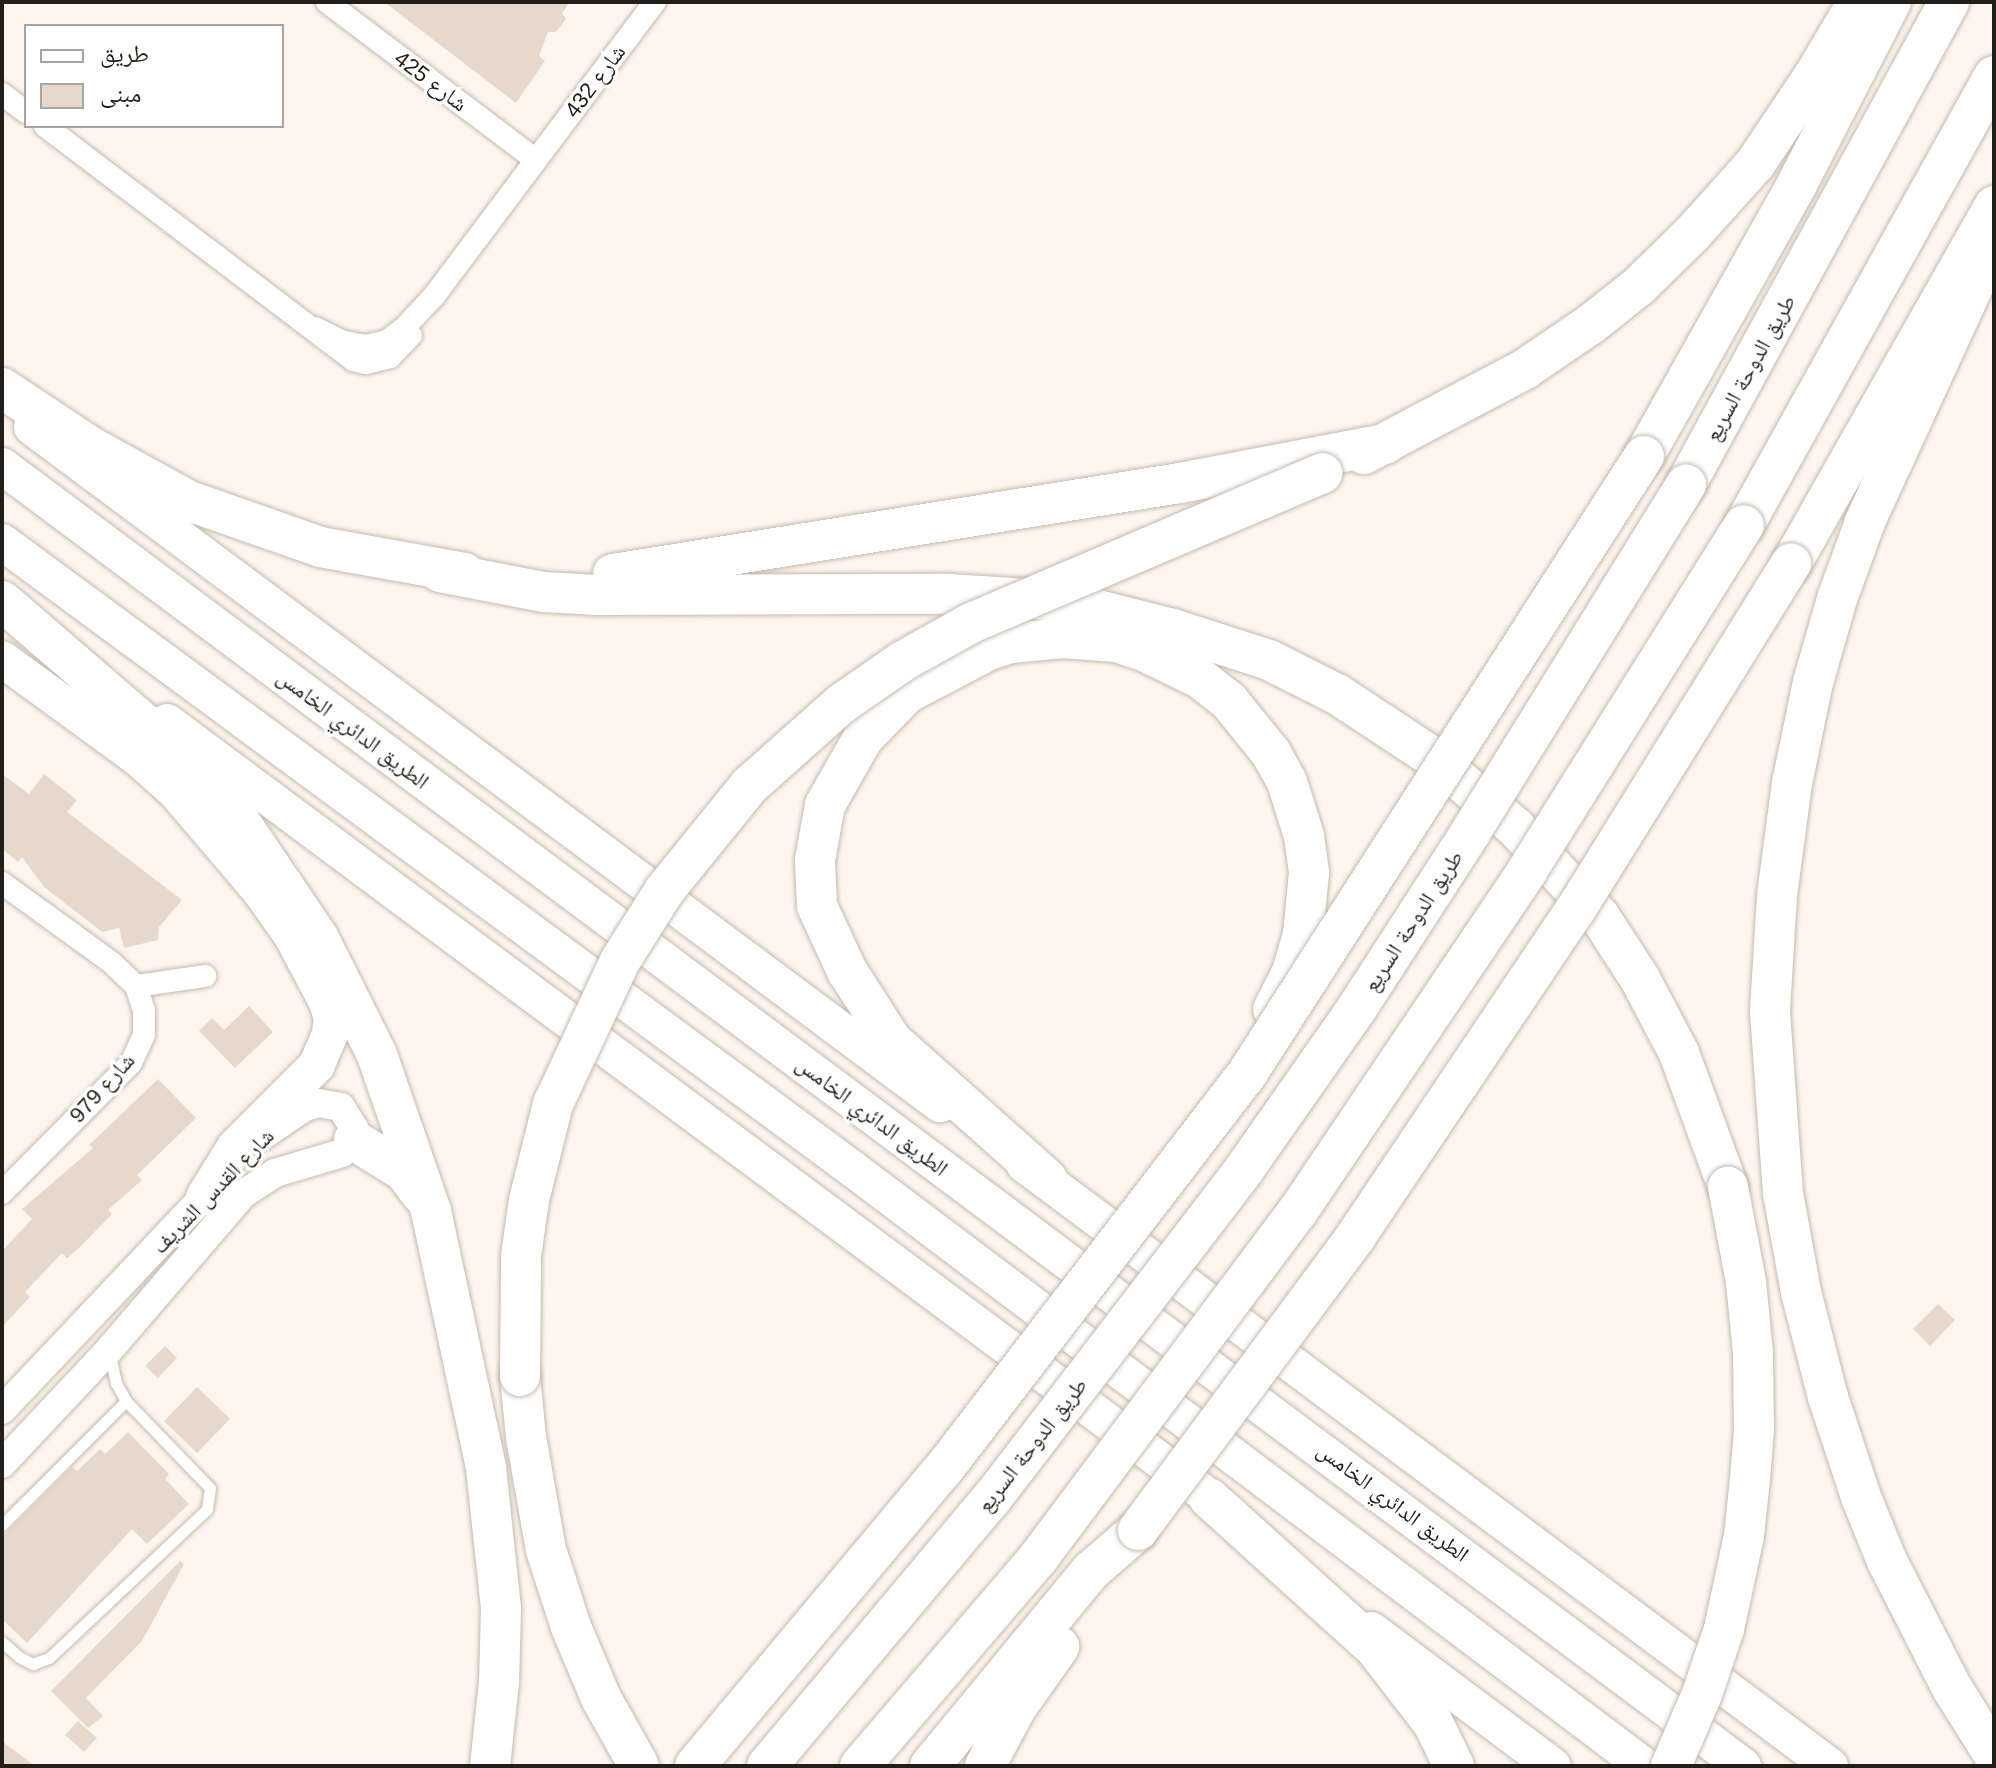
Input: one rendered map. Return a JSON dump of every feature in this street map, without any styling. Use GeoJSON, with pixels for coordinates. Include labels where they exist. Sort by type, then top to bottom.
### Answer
{"type":"FeatureCollection","features":[{"type":"Feature","properties":{"kind":"highway"},"geometry":{"type":"LineString","coordinates":[[639,1766],[601,1698],[571,1627],[546,1550],[530,1465],[520,1376],[521,1256],[529,1200],[553,1104],[593,1012],[627,949],[695,849],[749,786],[841,704],[903,661],[971,623],[1385,444],[1525,369],[1615,305],[1693,233],[1755,164],[1814,76],[1858,2]]}},
{"type":"Feature","properties":{"kind":"highway"},"geometry":{"type":"LineString","coordinates":[[695,1766],[946,1466],[1245,1077],[1644,456],[1797,184],[1891,2]]}},
{"type":"Feature","properties":{"kind":"highway","name":"طريق الدوحة السريع"},"geometry":{"type":"LineString","coordinates":[[767,1766],[993,1497],[1243,1171],[1357,1008],[1470,833],[1686,484],[1949,2]]}},
{"type":"Feature","properties":{"kind":"highway"},"geometry":{"type":"LineString","coordinates":[[860,1766],[1039,1557],[1298,1211],[1527,871],[1744,525],[1994,76]]}},
{"type":"Feature","properties":{"kind":"highway"},"geometry":{"type":"LineString","coordinates":[[985,1766],[1016,1708],[1107,1583],[1138,1530],[1356,1236],[1576,909],[1791,564],[1994,206]]}},
{"type":"Feature","properties":{"kind":"highway"},"geometry":{"type":"LineString","coordinates":[[1994,241],[1865,522],[1837,599],[1813,682],[1792,783],[1777,896],[1770,1012],[1783,1193],[1813,1337],[1856,1483],[1887,1561],[1952,1688],[1994,1755]]}},
{"type":"Feature","properties":{"kind":"highway"},"geometry":{"type":"LineString","coordinates":[[2,388],[91,447],[189,501],[320,547],[493,585],[583,595],[736,597],[949,594],[1062,601],[1173,629],[1269,660],[1337,694],[1431,756],[1515,827],[1600,917],[1640,979],[1679,1053],[1728,1187],[1746,1282],[1753,1353],[1754,1429],[1750,1479],[1744,1536],[1724,1629],[1702,1694],[1671,1766]]}},
{"type":"Feature","properties":{"kind":"highway"},"geometry":{"type":"LineString","coordinates":[[2,404],[694,923],[995,1145],[1047,1179],[1830,1766]]}},
{"type":"Feature","properties":{"kind":"highway"},"geometry":{"type":"LineString","coordinates":[[440,572],[545,579],[641,572],[1180,483],[1385,444]]}},
{"type":"Feature","properties":{"kind":"highway","name":"الطريق الدائري الخامس"},"geometry":{"type":"LineString","coordinates":[[2,466],[1743,1766]]}},
{"type":"Feature","properties":{"kind":"highway"},"geometry":{"type":"LineString","coordinates":[[2,542],[842,1161],[1644,1766]]}},
{"type":"Feature","properties":{"kind":"highway"},"geometry":{"type":"LineString","coordinates":[[2,600],[190,763],[232,810],[318,937],[350,995],[377,1055],[431,1211],[486,1468],[501,1608],[499,1682],[490,1766]]}},
{"type":"Feature","properties":{"kind":"highway"},"geometry":{"type":"LineString","coordinates":[[2,600],[1209,1498],[1389,1645],[1553,1766]]}},
{"type":"Feature","properties":{"kind":"highway"},"geometry":{"type":"LineString","coordinates":[[1047,1179],[892,1041],[847,971],[817,906],[818,831],[837,781],[863,738],[885,713],[935,676],[1011,643],[1063,638],[1116,642],[1146,652],[1201,679],[1229,701],[1250,726],[1287,782],[1304,836],[1309,873],[1303,934],[1292,972],[1240,1067],[1206,1116],[1186,1157]]}},
{"type":"Feature","properties":{"kind":"highway"},"geometry":{"type":"LineString","coordinates":[[2,659],[138,758],[176,792],[261,892],[292,936],[327,1002],[332,1019],[330,1034],[317,1065],[235,1147],[204,1197]]}},
{"type":"Feature","properties":{"kind":"highway"},"geometry":{"type":"LineString","coordinates":[[354,1140],[405,1172],[431,1211]]}},
{"type":"Feature","properties":{"kind":"highway"},"geometry":{"type":"LineString","coordinates":[[1209,1498],[1375,1648],[1433,1723],[1454,1766]]}},
{"type":"Feature","properties":{"kind":"highway"},"geometry":{"type":"LineString","coordinates":[[930,1766],[1091,1571],[1138,1530]]}},
{"type":"Feature","properties":{"kind":"street","name":"شارع 425"},"geometry":{"type":"LineString","coordinates":[[327,2],[536,160]]}},
{"type":"Feature","properties":{"kind":"street","name":"شارع 432"},"geometry":{"type":"LineString","coordinates":[[48,128],[315,328],[353,360],[378,362],[401,349],[434,296],[655,2]]}},
{"type":"Feature","properties":{"kind":"street"},"geometry":{"type":"LineString","coordinates":[[2,94],[24,110]]}},
{"type":"Feature","properties":{"kind":"street"},"geometry":{"type":"LineString","coordinates":[[2,883],[112,963],[136,986],[205,976]]}},
{"type":"Feature","properties":{"kind":"street","name":"شارع 979"},"geometry":{"type":"LineString","coordinates":[[2,1193],[131,1063],[144,1035],[144,1011],[136,986]]}},
{"type":"Feature","properties":{"kind":"street","name":"شارع القدس الشريف"},"geometry":{"type":"LineString","coordinates":[[2,1410],[258,1139],[305,1107],[330,1102],[341,1107],[350,1117],[354,1140],[333,1158],[275,1173],[243,1194],[109,1350],[2,1464]]}},
{"type":"Feature","properties":{"kind":"lane"},"geometry":{"type":"LineString","coordinates":[[2,1642],[33,1664],[49,1658],[207,1509],[210,1488],[126,1401],[116,1383],[109,1350]]}},
{"type":"Feature","properties":{"kind":"lane"},"geometry":{"type":"LineString","coordinates":[[2,1525],[126,1401]]}},
{"type":"Feature","properties":{"kind":"building"},"geometry":{"type":"Polygon","coordinates":[[[384,2],[570,2],[562,13],[566,19],[556,32],[548,32],[539,56],[545,61],[516,103],[384,2]]]}},
{"type":"Feature","properties":{"kind":"building"},"geometry":{"type":"Polygon","coordinates":[[[2,774],[29,794],[44,774],[77,800],[67,812],[182,900],[159,927],[158,940],[124,948],[119,928],[102,932],[44,887],[22,857],[18,862],[2,849],[2,774]]]}},
{"type":"Feature","properties":{"kind":"building"},"geometry":{"type":"Polygon","coordinates":[[[249,1006],[273,1032],[235,1068],[199,1031],[212,1018],[224,1030],[249,1006]]]}},
{"type":"Feature","properties":{"kind":"building"},"geometry":{"type":"Polygon","coordinates":[[[158,1079],[196,1118],[137,1175],[142,1180],[108,1210],[112,1214],[79,1248],[67,1258],[62,1253],[25,1292],[30,1297],[2,1327],[2,1251],[32,1219],[22,1209],[93,1148],[89,1145],[158,1079]]]}},
{"type":"Feature","properties":{"kind":"building"},"geometry":{"type":"Polygon","coordinates":[[[1938,1304],[1955,1320],[1930,1346],[1913,1329],[1938,1304]]]}},
{"type":"Feature","properties":{"kind":"building"},"geometry":{"type":"Polygon","coordinates":[[[165,1346],[177,1358],[158,1378],[145,1366],[165,1346]]]}},
{"type":"Feature","properties":{"kind":"building"},"geometry":{"type":"Polygon","coordinates":[[[197,1387],[230,1419],[197,1453],[164,1421],[197,1387]]]}},
{"type":"Feature","properties":{"kind":"building"},"geometry":{"type":"Polygon","coordinates":[[[128,1432],[169,1474],[165,1479],[189,1504],[147,1544],[132,1529],[27,1643],[2,1619],[2,1537],[72,1467],[77,1471],[100,1449],[105,1454],[128,1432]]]}},
{"type":"Feature","properties":{"kind":"building"},"geometry":{"type":"Polygon","coordinates":[[[180,1561],[184,1564],[142,1641],[86,1698],[103,1716],[88,1728],[51,1691],[180,1561]]]}},
{"type":"Feature","properties":{"kind":"building"},"geometry":{"type":"Polygon","coordinates":[[[78,1721],[97,1738],[84,1752],[65,1735],[78,1721]]]}},
{"type":"Feature","properties":{"kind":"building"},"geometry":{"type":"Polygon","coordinates":[[[2,1741],[35,1766],[2,1766],[2,1741]]]}}]}
